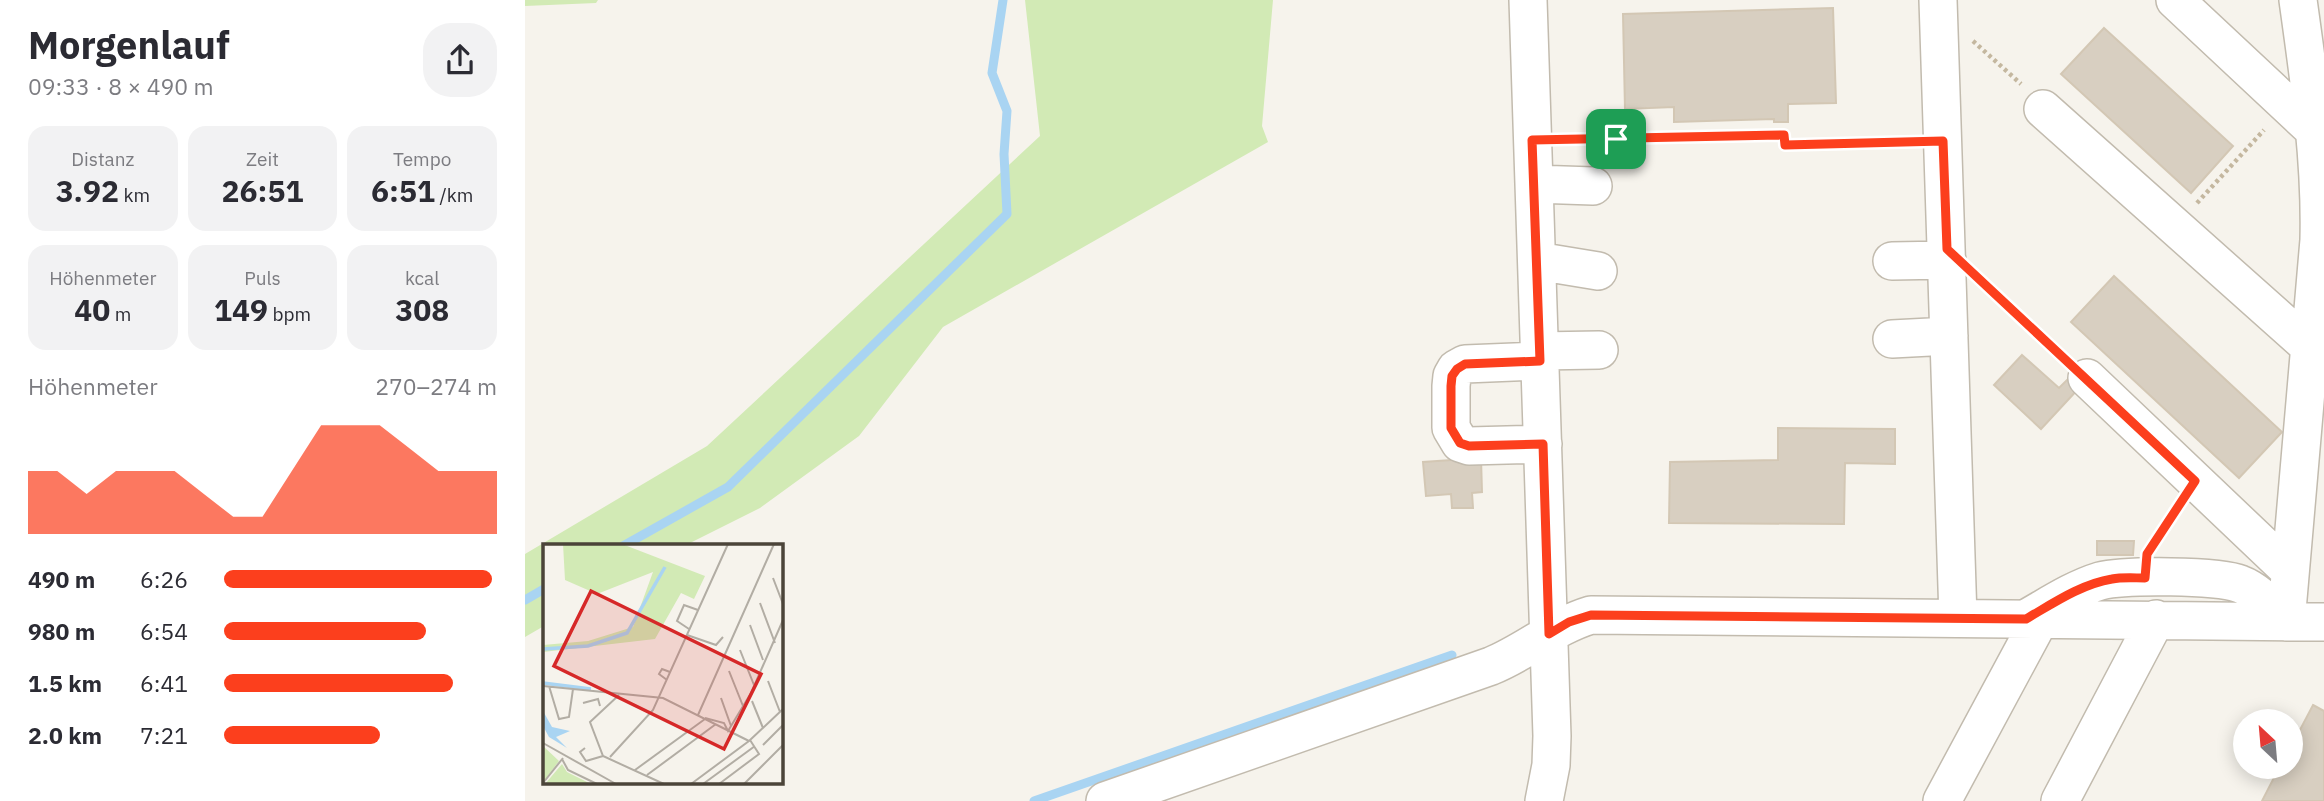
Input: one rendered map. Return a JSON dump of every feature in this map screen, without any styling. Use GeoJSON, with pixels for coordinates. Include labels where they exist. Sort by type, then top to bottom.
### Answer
{"type":"FeatureCollection","features":[{"type":"Feature","properties":{"kind":"lane"},"geometry":{"type":"LineString","coordinates":[[1528,0],[1549,634],[1551,765],[1544,801]]}},
{"type":"Feature","properties":{"kind":"lane"},"geometry":{"type":"LineString","coordinates":[[2175,0],[2313,130]]}},
{"type":"Feature","properties":{"kind":"lane"},"geometry":{"type":"LineString","coordinates":[[2286,622],[2320,203],[2308,66],[2298,0]]}},
{"type":"Feature","properties":{"kind":"lane"},"geometry":{"type":"LineString","coordinates":[[1938,5],[1958,618]]}},
{"type":"Feature","properties":{"kind":"lane"},"geometry":{"type":"LineString","coordinates":[[2043,109],[2310,347]]}},
{"type":"Feature","properties":{"kind":"lane"},"geometry":{"type":"LineString","coordinates":[[1534,184],[1593,186]]}},
{"type":"Feature","properties":{"kind":"lane"},"geometry":{"type":"LineString","coordinates":[[1892,261],[1947,255]]}},
{"type":"Feature","properties":{"kind":"lane"},"geometry":{"type":"LineString","coordinates":[[1537,261],[1598,271]]}},
{"type":"Feature","properties":{"kind":"lane"},"geometry":{"type":"LineString","coordinates":[[1892,339],[1949,336]]}},
{"type":"Feature","properties":{"kind":"lane"},"geometry":{"type":"LineString","coordinates":[[1543,444],[1469,446],[1460,443],[1451,428],[1452,376],[1465,364],[1599,350]]}},
{"type":"Feature","properties":{"kind":"lane"},"geometry":{"type":"LineString","coordinates":[[2087,378],[2290,571]]}},
{"type":"Feature","properties":{"kind":"lane"},"geometry":{"type":"LineString","coordinates":[[1942,801],[2033,619],[2076,591],[2114,578],[2213,578],[2239,583],[2258,593],[2286,622]]}},
{"type":"Feature","properties":{"kind":"lane"},"geometry":{"type":"LineString","coordinates":[[1105,801],[1192,785],[1513,657],[1569,622],[1591,615],[2324,622]]}},
{"type":"Feature","properties":{"kind":"lane"},"geometry":{"type":"LineString","coordinates":[[2060,801],[2156,619]]}},
{"type":"Feature","properties":{"kind":"path"},"geometry":{"type":"LineString","coordinates":[[1938,5],[2039,100],[2043,109]]}},
{"type":"Feature","properties":{"kind":"path"},"geometry":{"type":"LineString","coordinates":[[2175,227],[2287,105]]}},
{"type":"Feature","properties":{"kind":"path"},"geometry":{"type":"LineString","coordinates":[[1532,140],[1784,135],[1785,145],[1943,141]]}},
{"type":"Feature","properties":{"kind":"path"},"geometry":{"type":"LineString","coordinates":[[1947,255],[2087,378]]}},
{"type":"Feature","properties":{"kind":"path"},"geometry":{"type":"LineString","coordinates":[[2145,578],[2147,554],[2195,481]]}},
{"type":"Feature","properties":{"kind":"green space"},"geometry":{"type":"Polygon","coordinates":[[[525,0],[598,0],[596,3],[525,6],[525,0]]]}},
{"type":"Feature","properties":{"kind":"green space"},"geometry":{"type":"Polygon","coordinates":[[[1025,0],[1273,0],[1262,126],[1268,142],[943,327],[859,436],[760,508],[688,544],[543,544],[543,627],[525,637],[525,554],[707,446],[1040,136],[1025,0]]]}},
{"type":"Feature","properties":{"kind":"building"},"geometry":{"type":"Polygon","coordinates":[[[1833,8],[1836,103],[1788,104],[1788,122],[1774,122],[1774,119],[1674,122],[1674,107],[1625,109],[1623,14],[1833,8]]]}},
{"type":"Feature","properties":{"kind":"building"},"geometry":{"type":"Polygon","coordinates":[[[2104,28],[2233,146],[2191,193],[2061,74],[2104,28]]]}},
{"type":"Feature","properties":{"kind":"building"},"geometry":{"type":"Polygon","coordinates":[[[2114,276],[2282,432],[2239,478],[2071,322],[2114,276]]]}},
{"type":"Feature","properties":{"kind":"building"},"geometry":{"type":"Polygon","coordinates":[[[2022,355],[2059,388],[2068,379],[2079,388],[2041,429],[1994,385],[2022,355]]]}},
{"type":"Feature","properties":{"kind":"building"},"geometry":{"type":"Polygon","coordinates":[[[1778,428],[1895,429],[1895,464],[1845,463],[1844,524],[1669,523],[1670,462],[1778,460],[1778,428]]]}},
{"type":"Feature","properties":{"kind":"building"},"geometry":{"type":"Polygon","coordinates":[[[1481,458],[1482,492],[1472,493],[1473,508],[1452,508],[1451,494],[1426,496],[1423,462],[1481,458]]]}},
{"type":"Feature","properties":{"kind":"building"},"geometry":{"type":"Polygon","coordinates":[[[2097,541],[2134,541],[2133,555],[2097,555],[2097,541]]]}},
{"type":"Feature","properties":{"kind":"building"},"geometry":{"type":"Polygon","coordinates":[[[2313,705],[2324,711],[2324,801],[2262,801],[2273,779],[2303,779],[2303,724],[2313,705]]]}},
{"type":"Feature","properties":{"kind":"waterway"},"geometry":{"type":"LineString","coordinates":[[627,544],[728,487],[1007,214],[1004,154],[1007,111],[992,73],[1003,0]]}},
{"type":"Feature","properties":{"kind":"waterway"},"geometry":{"type":"LineString","coordinates":[[525,600],[543,590]]}},
{"type":"Feature","properties":{"kind":"waterway"},"geometry":{"type":"LineString","coordinates":[[1034,801],[1452,655]]}},
{"type":"Feature","properties":{"kind":"route"},"geometry":{"type":"LineString","coordinates":[[1784,135],[1785,145],[1943,141],[1947,249],[2195,481],[2147,554],[2145,578],[2114,578],[2098,582],[2026,619],[1591,615],[1569,622],[1549,634],[1543,444],[1469,446],[1460,443],[1451,428],[1452,376],[1465,364],[1540,361],[1532,140],[1616,139],[1784,135]]}}]}
